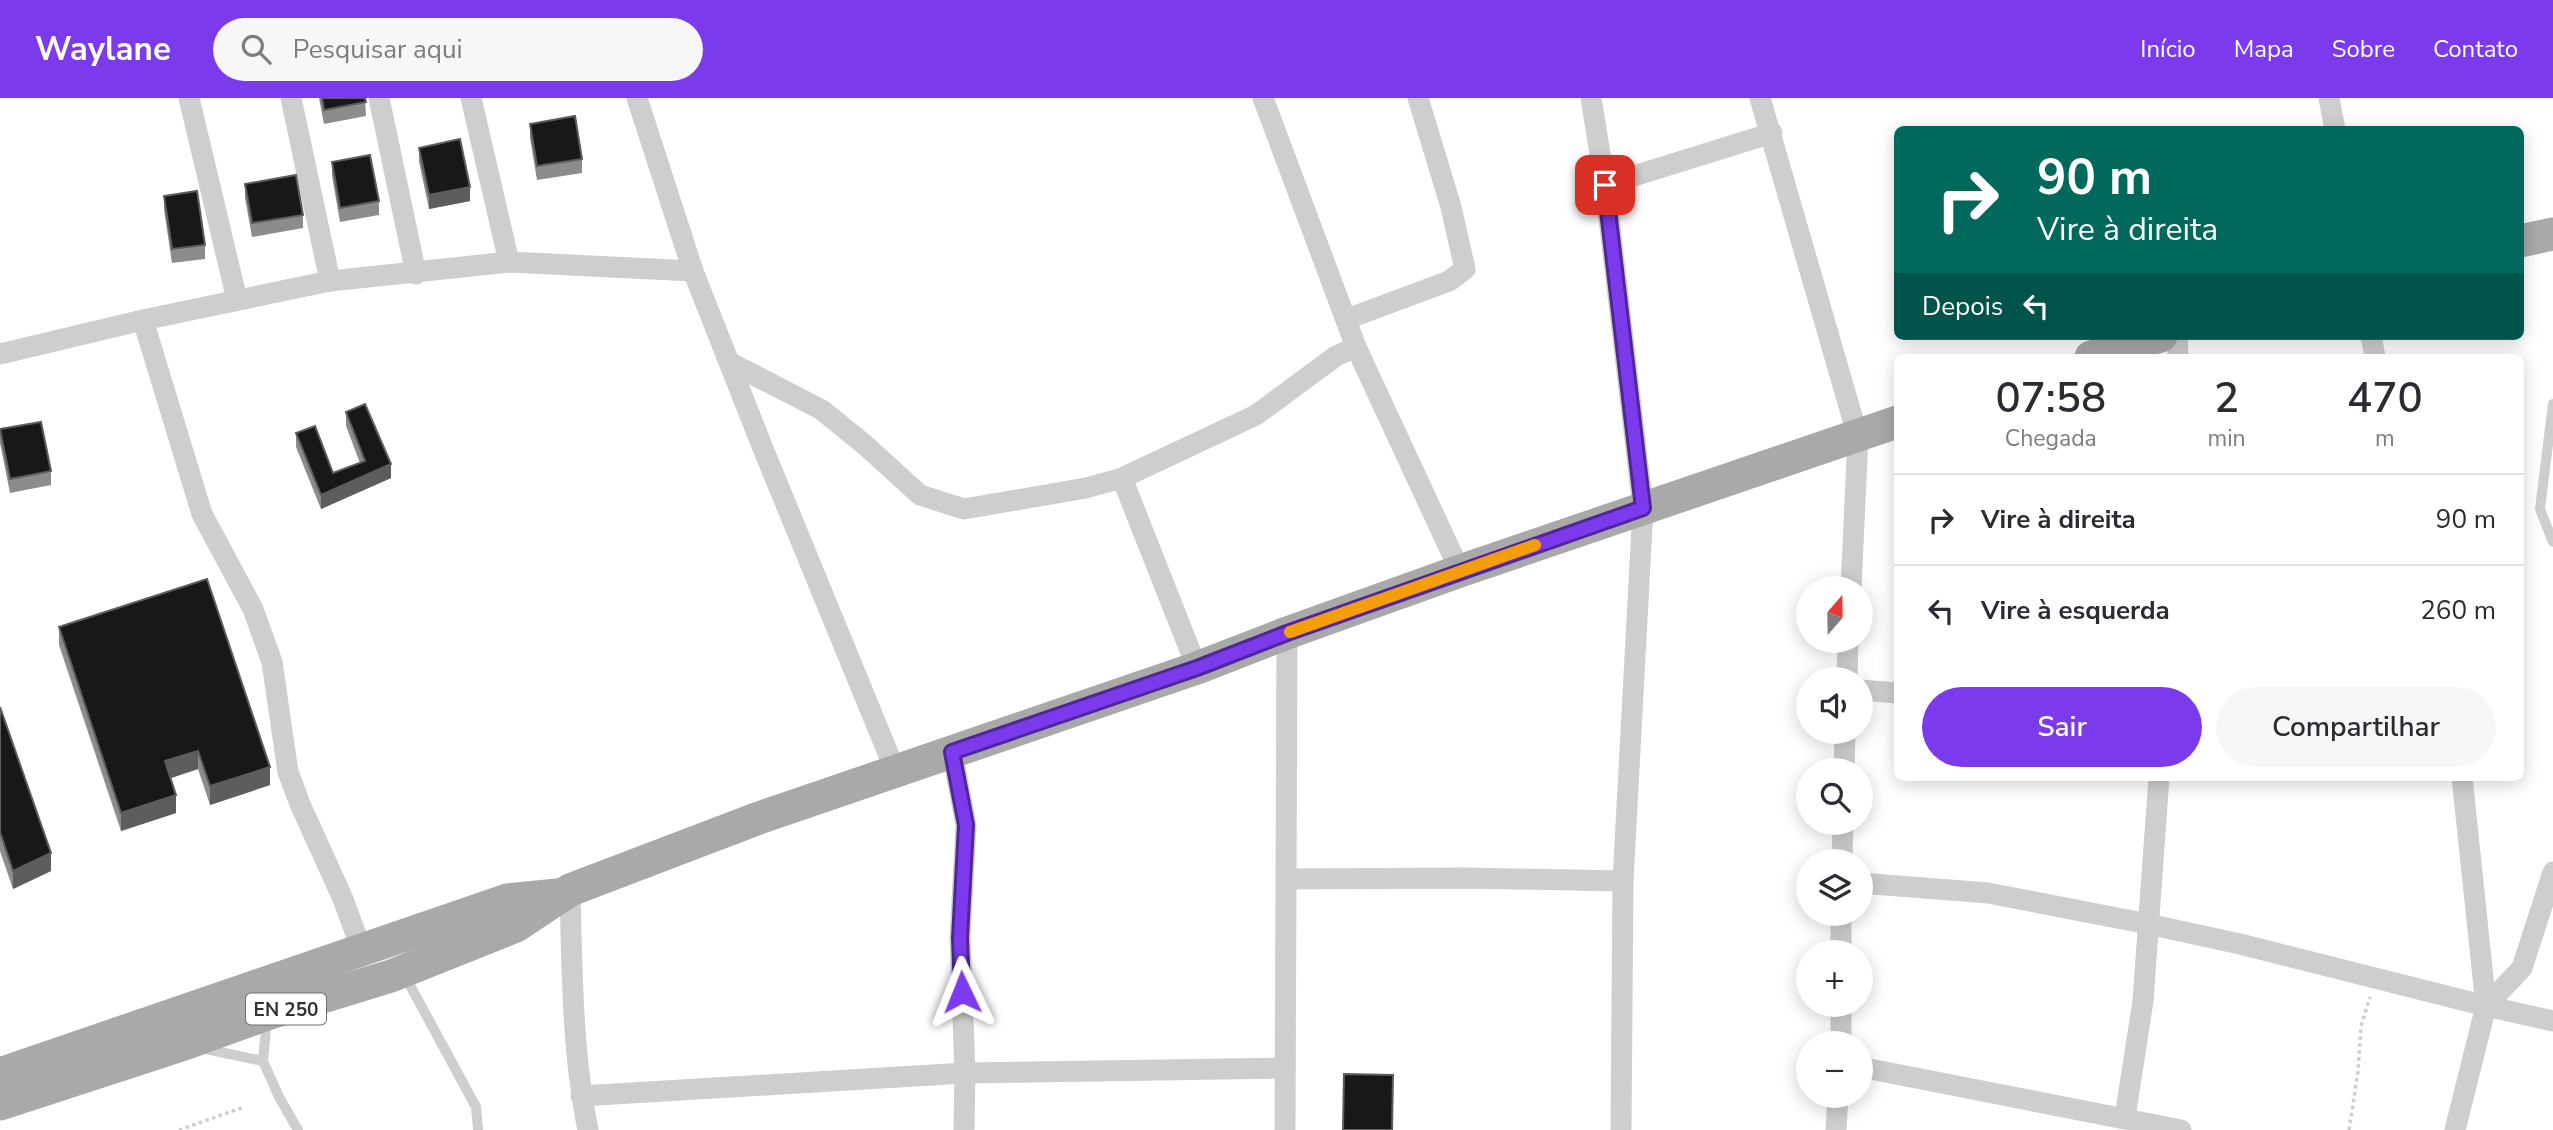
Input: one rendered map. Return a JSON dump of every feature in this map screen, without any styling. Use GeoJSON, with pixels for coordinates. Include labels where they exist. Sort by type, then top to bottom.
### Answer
{"type":"FeatureCollection","features":[{"type":"Feature","properties":{"kind":"main road"},"geometry":{"type":"LineString","coordinates":[[2524,240],[2553,234]]}},
{"type":"Feature","properties":{"kind":"main road"},"geometry":{"type":"LineString","coordinates":[[2101,354],[2148,340]]}},
{"type":"Feature","properties":{"kind":"main road","name":"EN 250"},"geometry":{"type":"LineString","coordinates":[[0,1074],[270,998],[387,955],[516,926],[566,892],[733,827],[1197,668],[1460,571],[1894,423]]}},
{"type":"Feature","properties":{"kind":"main road","name":"EN 250"},"geometry":{"type":"LineString","coordinates":[[0,1104],[184,1044],[270,998],[366,985],[387,955]]}},
{"type":"Feature","properties":{"kind":"street"},"geometry":{"type":"LineString","coordinates":[[189,98],[237,300]]}},
{"type":"Feature","properties":{"kind":"street"},"geometry":{"type":"LineString","coordinates":[[291,98],[330,281]]}},
{"type":"Feature","properties":{"kind":"street"},"geometry":{"type":"LineString","coordinates":[[379,98],[416,274]]}},
{"type":"Feature","properties":{"kind":"street"},"geometry":{"type":"LineString","coordinates":[[471,98],[509,262]]}},
{"type":"Feature","properties":{"kind":"street"},"geometry":{"type":"LineString","coordinates":[[638,98],[693,271],[895,770]]}},
{"type":"Feature","properties":{"kind":"street"},"geometry":{"type":"LineString","coordinates":[[1263,98],[1356,347],[1460,571]]}},
{"type":"Feature","properties":{"kind":"street"},"geometry":{"type":"LineString","coordinates":[[1347,319],[1450,281],[1465,269],[1451,207],[1418,98]]}},
{"type":"Feature","properties":{"kind":"street"},"geometry":{"type":"LineString","coordinates":[[1591,98],[1605,185],[1643,508],[1623,881],[1621,1130]]}},
{"type":"Feature","properties":{"kind":"street"},"geometry":{"type":"LineString","coordinates":[[1760,98],[1857,437],[1851,576]]}},
{"type":"Feature","properties":{"kind":"street"},"geometry":{"type":"LineString","coordinates":[[2329,98],[2333,126]]}},
{"type":"Feature","properties":{"kind":"street"},"geometry":{"type":"LineString","coordinates":[[1605,185],[1772,133]]}},
{"type":"Feature","properties":{"kind":"street"},"geometry":{"type":"LineString","coordinates":[[0,354],[143,320],[330,281],[416,274],[509,262],[693,271]]}},
{"type":"Feature","properties":{"kind":"street"},"geometry":{"type":"LineString","coordinates":[[143,320],[202,514],[253,609],[272,662],[288,772],[300,804],[343,899],[387,955]]}},
{"type":"Feature","properties":{"kind":"street"},"geometry":{"type":"LineString","coordinates":[[729,362],[822,411],[865,445],[920,495],[964,509],[1086,488],[1122,478],[1256,415],[1336,356],[1356,347]]}},
{"type":"Feature","properties":{"kind":"street"},"geometry":{"type":"LineString","coordinates":[[1122,478],[1197,668]]}},
{"type":"Feature","properties":{"kind":"street"},"geometry":{"type":"LineString","coordinates":[[1285,1130],[1287,633]]}},
{"type":"Feature","properties":{"kind":"street"},"geometry":{"type":"LineString","coordinates":[[1873,691],[1894,693]]}},
{"type":"Feature","properties":{"kind":"street"},"geometry":{"type":"LineString","coordinates":[[952,752],[966,825],[960,938],[965,1073],[964,1130]]}},
{"type":"Feature","properties":{"kind":"street"},"geometry":{"type":"LineString","coordinates":[[2125,1117],[2143,1001],[2159,781]]}},
{"type":"Feature","properties":{"kind":"street"},"geometry":{"type":"LineString","coordinates":[[2455,1130],[2486,1006],[2462,781]]}},
{"type":"Feature","properties":{"kind":"street"},"geometry":{"type":"LineString","coordinates":[[2486,1006],[2522,968],[2553,873]]}},
{"type":"Feature","properties":{"kind":"street"},"geometry":{"type":"LineString","coordinates":[[1286,879],[1623,881]]}},
{"type":"Feature","properties":{"kind":"street"},"geometry":{"type":"LineString","coordinates":[[1873,884],[1988,893],[2148,924],[2553,1021]]}},
{"type":"Feature","properties":{"kind":"street"},"geometry":{"type":"LineString","coordinates":[[566,892],[581,1096],[587,1130]]}},
{"type":"Feature","properties":{"kind":"street"},"geometry":{"type":"LineString","coordinates":[[581,1096],[965,1073],[1285,1068]]}},
{"type":"Feature","properties":{"kind":"street"},"geometry":{"type":"LineString","coordinates":[[1873,1069],[2181,1130]]}},
{"type":"Feature","properties":{"kind":"street"},"geometry":{"type":"LineString","coordinates":[[1836,1130],[1837,1108]]}},
{"type":"Feature","properties":{"kind":"lane"},"geometry":{"type":"LineString","coordinates":[[2553,404],[2540,509],[2553,542]]}},
{"type":"Feature","properties":{"kind":"lane"},"geometry":{"type":"LineString","coordinates":[[387,955],[476,1107],[478,1130]]}},
{"type":"Feature","properties":{"kind":"lane"},"geometry":{"type":"LineString","coordinates":[[270,998],[263,1061],[298,1130]]}},
{"type":"Feature","properties":{"kind":"lane"},"geometry":{"type":"LineString","coordinates":[[184,1044],[263,1061]]}},
{"type":"Feature","properties":{"kind":"path"},"geometry":{"type":"LineString","coordinates":[[2349,1130],[2358,1072],[2361,1026],[2378,979]]}},
{"type":"Feature","properties":{"kind":"path"},"geometry":{"type":"LineString","coordinates":[[179,1130],[244,1107]]}},
{"type":"Feature","properties":{"kind":"building"},"geometry":{"type":"Polygon","coordinates":[[[322,98],[365,98],[366,102],[324,110],[322,98]]]}},
{"type":"Feature","properties":{"kind":"building"},"geometry":{"type":"Polygon","coordinates":[[[575,116],[582,159],[537,166],[530,124],[575,116]]]}},
{"type":"Feature","properties":{"kind":"building"},"geometry":{"type":"Polygon","coordinates":[[[460,139],[470,187],[429,195],[419,148],[460,139]]]}},
{"type":"Feature","properties":{"kind":"building"},"geometry":{"type":"Polygon","coordinates":[[[370,155],[379,201],[340,208],[332,162],[370,155]]]}},
{"type":"Feature","properties":{"kind":"building"},"geometry":{"type":"Polygon","coordinates":[[[296,175],[303,215],[252,223],[245,184],[296,175]]]}},
{"type":"Feature","properties":{"kind":"building"},"geometry":{"type":"Polygon","coordinates":[[[197,191],[205,245],[172,249],[164,196],[197,191]]]}},
{"type":"Feature","properties":{"kind":"building"},"geometry":{"type":"Polygon","coordinates":[[[365,404],[391,464],[321,495],[296,433],[315,426],[333,473],[365,461],[346,412],[365,404]]]}},
{"type":"Feature","properties":{"kind":"building"},"geometry":{"type":"Polygon","coordinates":[[[41,422],[51,471],[10,479],[0,429],[41,422]]]}},
{"type":"Feature","properties":{"kind":"building"},"geometry":{"type":"Polygon","coordinates":[[[207,579],[270,767],[210,786],[198,751],[165,761],[176,795],[121,813],[59,627],[207,579]]]}},
{"type":"Feature","properties":{"kind":"building"},"geometry":{"type":"Polygon","coordinates":[[[0,707],[51,853],[13,871],[0,832],[0,707]]]}},
{"type":"Feature","properties":{"kind":"building"},"geometry":{"type":"Polygon","coordinates":[[[1344,1074],[1393,1075],[1392,1130],[1343,1130],[1344,1074]]]}},
{"type":"Feature","properties":{"kind":"slow traffic"},"geometry":{"type":"LineString","coordinates":[[1290,632],[1535,545]]}},
{"type":"Feature","properties":{"kind":"route"},"geometry":{"type":"LineString","coordinates":[[962,992],[960,938],[966,825],[952,752],[1197,668],[1287,633],[1643,508],[1605,185]]}}]}
